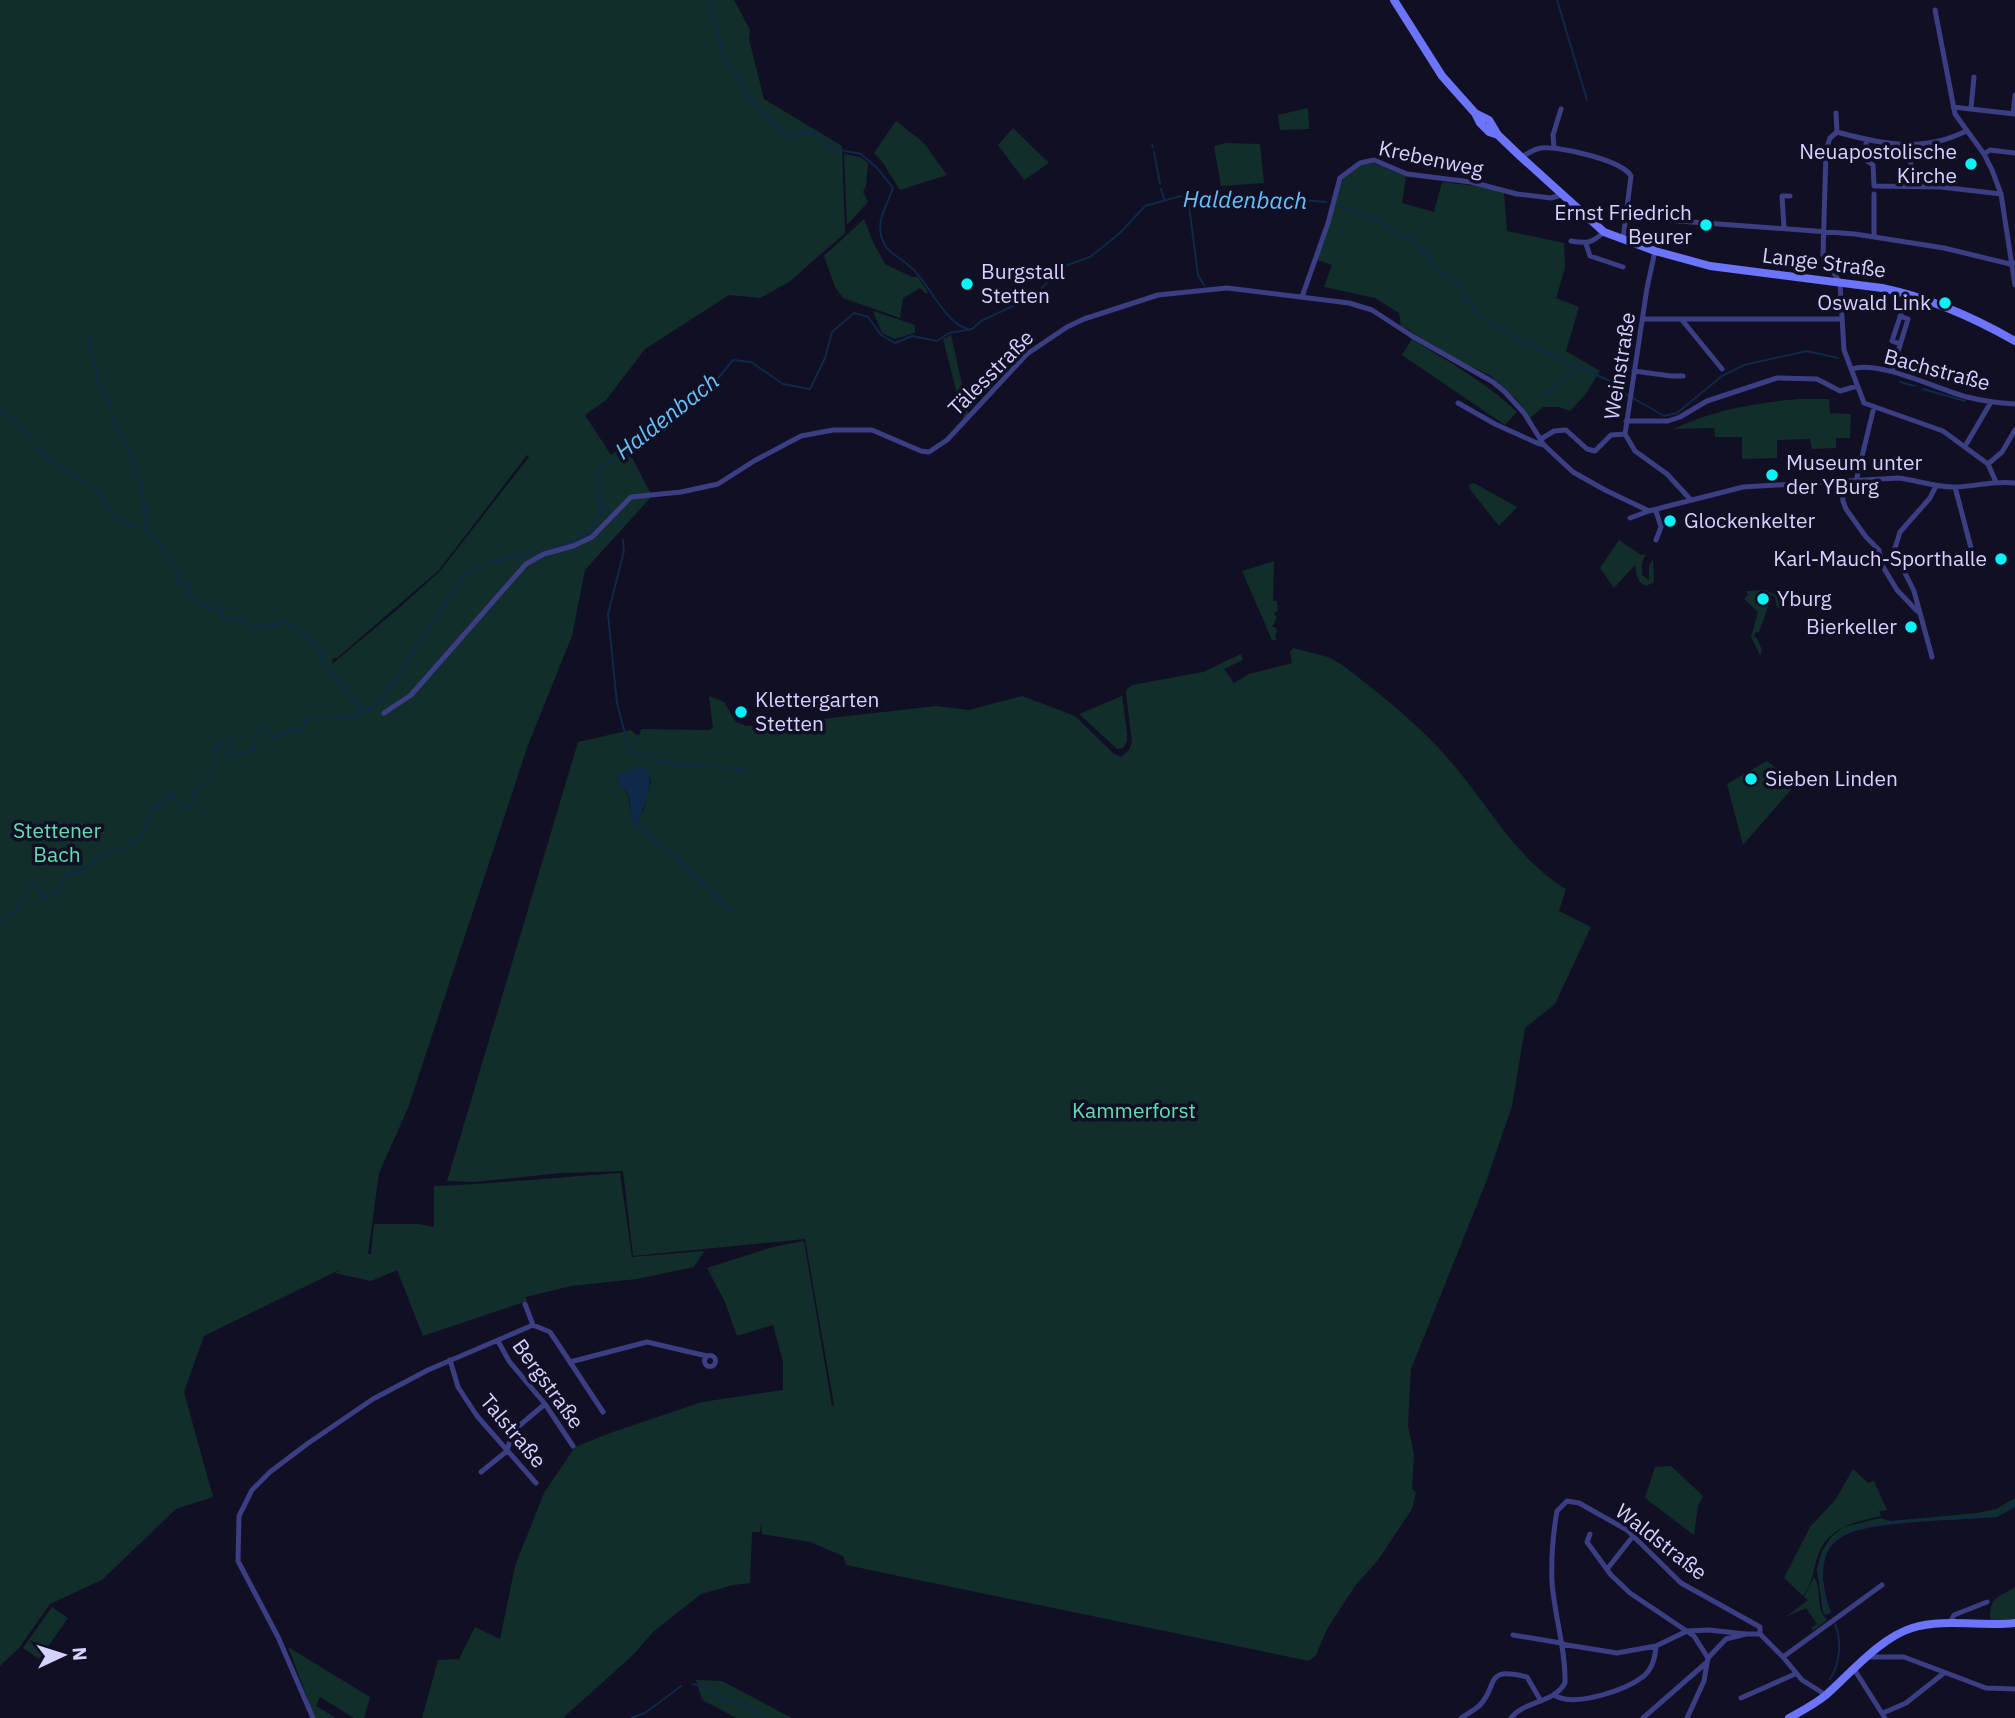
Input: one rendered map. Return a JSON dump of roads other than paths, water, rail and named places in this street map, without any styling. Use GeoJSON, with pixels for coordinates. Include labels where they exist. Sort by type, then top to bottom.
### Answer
{"type":"FeatureCollection","features":[{"type":"Feature","properties":{"kind":"main road"},"geometry":{"type":"LineString","coordinates":[[1394,0],[1442,76],[1474,112],[1480,123],[1489,132],[1498,135],[1604,232]]}},
{"type":"Feature","properties":{"kind":"main road","name":"Lange Straße"},"geometry":{"type":"LineString","coordinates":[[1604,232],[1655,251],[1710,266],[1908,293],[1979,321],[2015,341]]}},
{"type":"Feature","properties":{"kind":"main road"},"geometry":{"type":"LineString","coordinates":[[1789,1718],[1815,1704],[1866,1657],[1909,1629],[1932,1623],[2015,1623]]}},
{"type":"Feature","properties":{"kind":"street"},"geometry":{"type":"LineString","coordinates":[[1935,10],[1953,107],[1960,124],[1992,170],[2001,194],[2015,285]]}},
{"type":"Feature","properties":{"kind":"street"},"geometry":{"type":"LineString","coordinates":[[1971,108],[1974,77]]}},
{"type":"Feature","properties":{"kind":"street"},"geometry":{"type":"LineString","coordinates":[[1953,107],[2014,114],[2015,95]]}},
{"type":"Feature","properties":{"kind":"street"},"geometry":{"type":"LineString","coordinates":[[1554,148],[1553,135],[1561,109]]}},
{"type":"Feature","properties":{"kind":"street"},"geometry":{"type":"LineString","coordinates":[[1836,113],[1836,132],[1830,138],[1826,150],[1823,255],[1840,283],[1844,350],[1864,403],[1933,427],[1966,445],[1988,464],[1996,482]]}},
{"type":"Feature","properties":{"kind":"street"},"geometry":{"type":"LineString","coordinates":[[1836,132],[1866,141],[1909,145],[1936,144],[1966,131]]}},
{"type":"Feature","properties":{"kind":"street"},"geometry":{"type":"LineString","coordinates":[[1866,141],[1867,161],[1873,164],[1874,186],[1941,187],[2001,194]]}},
{"type":"Feature","properties":{"kind":"street"},"geometry":{"type":"LineString","coordinates":[[1909,145],[1913,187]]}},
{"type":"Feature","properties":{"kind":"street"},"geometry":{"type":"LineString","coordinates":[[1521,157],[1539,148],[1554,148],[1615,162],[1628,170],[1631,176],[1623,239]]}},
{"type":"Feature","properties":{"kind":"street"},"geometry":{"type":"LineString","coordinates":[[1983,154],[1990,150],[2015,153]]}},
{"type":"Feature","properties":{"kind":"street","name":"Krebenweg"},"geometry":{"type":"LineString","coordinates":[[1302,297],[1328,223],[1340,178],[1360,163],[1374,160],[1407,174],[1471,182],[1517,194],[1552,198],[1561,195]]}},
{"type":"Feature","properties":{"kind":"street"},"geometry":{"type":"LineString","coordinates":[[1874,194],[1874,236]]}},
{"type":"Feature","properties":{"kind":"street"},"geometry":{"type":"LineString","coordinates":[[1784,228],[1782,196],[1790,196]]}},
{"type":"Feature","properties":{"kind":"street"},"geometry":{"type":"LineString","coordinates":[[1624,217],[1874,236],[1944,247],[2013,263]]}},
{"type":"Feature","properties":{"kind":"street"},"geometry":{"type":"LineString","coordinates":[[1571,241],[1586,244],[1593,242],[1604,232]]}},
{"type":"Feature","properties":{"kind":"street"},"geometry":{"type":"LineString","coordinates":[[1586,244],[1590,256],[1623,267]]}},
{"type":"Feature","properties":{"kind":"street","name":"Weinstraße"},"geometry":{"type":"LineString","coordinates":[[1655,251],[1625,434],[1635,451],[1667,474],[1690,499]]}},
{"type":"Feature","properties":{"kind":"street","name":"Tälesstraße"},"geometry":{"type":"LineString","coordinates":[[384,713],[410,697],[523,568],[544,554],[592,537],[631,497],[681,492],[718,484],[801,436],[821,431],[872,430],[929,452],[947,440],[1014,366],[1051,337],[1084,319],[1144,299],[1174,292],[1227,288],[1362,305],[1493,382],[1524,413],[1542,442]]}},
{"type":"Feature","properties":{"kind":"street"},"geometry":{"type":"LineString","coordinates":[[1892,371],[1908,319],[1900,316],[1908,293]]}},
{"type":"Feature","properties":{"kind":"street"},"geometry":{"type":"LineString","coordinates":[[1643,319],[1842,319]]}},
{"type":"Feature","properties":{"kind":"street"},"geometry":{"type":"LineString","coordinates":[[1682,320],[1722,369]]}},
{"type":"Feature","properties":{"kind":"street","name":"Bachstraße"},"geometry":{"type":"LineString","coordinates":[[1852,369],[1892,371],[1930,386],[1991,402],[2015,404]]}},
{"type":"Feature","properties":{"kind":"street"},"geometry":{"type":"LineString","coordinates":[[1634,371],[1683,376]]}},
{"type":"Feature","properties":{"kind":"street"},"geometry":{"type":"LineString","coordinates":[[1626,421],[1668,421],[1681,417],[1707,401],[1777,378],[1817,379],[1840,391],[1857,386]]}},
{"type":"Feature","properties":{"kind":"street"},"geometry":{"type":"LineString","coordinates":[[1966,445],[1991,402]]}},
{"type":"Feature","properties":{"kind":"street"},"geometry":{"type":"LineString","coordinates":[[1458,403],[1537,443],[1554,431],[1566,430],[1587,449],[1595,451],[1611,435],[1625,434]]}},
{"type":"Feature","properties":{"kind":"street"},"geometry":{"type":"LineString","coordinates":[[1856,481],[1874,407]]}},
{"type":"Feature","properties":{"kind":"street"},"geometry":{"type":"LineString","coordinates":[[1988,464],[2002,452],[2015,430]]}},
{"type":"Feature","properties":{"kind":"street"},"geometry":{"type":"LineString","coordinates":[[1542,442],[1573,472],[1605,491],[1653,511],[1661,527],[1656,540]]}},
{"type":"Feature","properties":{"kind":"street"},"geometry":{"type":"LineString","coordinates":[[1630,518],[1690,499],[1743,487],[1898,478],[1955,487],[1996,482],[2015,483]]}},
{"type":"Feature","properties":{"kind":"street"},"geometry":{"type":"LineString","coordinates":[[1842,481],[1846,509],[1879,550],[1882,565],[1897,590],[1920,614]]}},
{"type":"Feature","properties":{"kind":"street"},"geometry":{"type":"LineString","coordinates":[[1932,657],[1914,591],[1896,557],[1895,548],[1900,532],[1930,498],[1936,486]]}},
{"type":"Feature","properties":{"kind":"street"},"geometry":{"type":"LineString","coordinates":[[1955,487],[1971,548]]}},
{"type":"Feature","properties":{"kind":"street"},"geometry":{"type":"LineString","coordinates":[[525,1304],[533,1325],[550,1332],[603,1412]]}},
{"type":"Feature","properties":{"kind":"street"},"geometry":{"type":"LineString","coordinates":[[313,1718],[278,1637],[238,1561],[239,1516],[252,1490],[270,1472],[307,1444],[373,1399],[450,1360],[533,1325]]}},
{"type":"Feature","properties":{"kind":"street","name":"Bergstraße"},"geometry":{"type":"LineString","coordinates":[[498,1341],[509,1361],[545,1404],[573,1446]]}},
{"type":"Feature","properties":{"kind":"street"},"geometry":{"type":"LineString","coordinates":[[570,1362],[647,1342],[707,1356]]}},
{"type":"Feature","properties":{"kind":"street","name":"Talstraße"},"geometry":{"type":"LineString","coordinates":[[450,1360],[458,1387],[477,1416],[536,1483]]}},
{"type":"Feature","properties":{"kind":"street"},"geometry":{"type":"LineString","coordinates":[[481,1472],[506,1451],[513,1431],[545,1404]]}},
{"type":"Feature","properties":{"kind":"street","name":"Waldstraße"},"geometry":{"type":"LineString","coordinates":[[1561,1644],[1552,1583],[1552,1554],[1557,1511],[1567,1501],[1579,1503],[1634,1535],[1681,1583],[1753,1623],[1759,1628],[1760,1634]]}},
{"type":"Feature","properties":{"kind":"street"},"geometry":{"type":"LineString","coordinates":[[1590,1534],[1587,1542],[1611,1575],[1630,1593],[1687,1631],[1700,1643],[1708,1660],[1700,1692],[1687,1718]]}},
{"type":"Feature","properties":{"kind":"street"},"geometry":{"type":"LineString","coordinates":[[1608,1568],[1634,1535]]}},
{"type":"Feature","properties":{"kind":"street"},"geometry":{"type":"LineString","coordinates":[[1783,1657],[1882,1584]]}},
{"type":"Feature","properties":{"kind":"street"},"geometry":{"type":"LineString","coordinates":[[1950,1623],[1954,1615],[1987,1602]]}},
{"type":"Feature","properties":{"kind":"street"},"geometry":{"type":"LineString","coordinates":[[1513,1635],[1617,1653],[1656,1646],[1687,1631],[1760,1634],[1796,1674],[1826,1695]]}},
{"type":"Feature","properties":{"kind":"street"},"geometry":{"type":"LineString","coordinates":[[1643,1718],[1708,1660],[1726,1639],[1746,1634]]}},
{"type":"Feature","properties":{"kind":"street"},"geometry":{"type":"LineString","coordinates":[[1511,1718],[1521,1709],[1556,1696],[1565,1683],[1561,1644]]}},
{"type":"Feature","properties":{"kind":"street"},"geometry":{"type":"LineString","coordinates":[[1556,1696],[1564,1700],[1581,1700],[1626,1687],[1645,1675],[1655,1660],[1656,1646]]}},
{"type":"Feature","properties":{"kind":"street"},"geometry":{"type":"LineString","coordinates":[[1882,1646],[1891,1656]]}},
{"type":"Feature","properties":{"kind":"street"},"geometry":{"type":"LineString","coordinates":[[1866,1657],[1904,1657],[1986,1688],[2015,1689]]}},
{"type":"Feature","properties":{"kind":"street"},"geometry":{"type":"LineString","coordinates":[[1854,1669],[1884,1715],[1906,1703],[1944,1673]]}},
{"type":"Feature","properties":{"kind":"street"},"geometry":{"type":"LineString","coordinates":[[1741,1699],[1796,1674]]}},
{"type":"Feature","properties":{"kind":"street"},"geometry":{"type":"LineString","coordinates":[[1461,1718],[1482,1704],[1492,1680],[1500,1675],[1527,1677],[1541,1701]]}},
{"type":"Feature","properties":{"kind":"water"},"geometry":{"type":"Polygon","coordinates":[[[640,768],[647,769],[650,781],[645,805],[635,824],[632,823],[628,796],[618,783],[617,776],[640,768]]]}},
{"type":"Feature","properties":{"kind":"waterway"},"geometry":{"type":"LineString","coordinates":[[710,0],[724,58],[750,99],[784,136],[805,131],[820,137],[835,149],[861,154],[877,168],[893,188],[880,223],[885,245],[913,269],[948,316],[969,330]]}},
{"type":"Feature","properties":{"kind":"waterway"},"geometry":{"type":"LineString","coordinates":[[1557,0],[1587,100]]}},
{"type":"Feature","properties":{"kind":"waterway"},"geometry":{"type":"LineString","coordinates":[[1154,152],[1160,184]]}},
{"type":"Feature","properties":{"kind":"waterway"},"geometry":{"type":"LineString","coordinates":[[1161,189],[1164,199]]}},
{"type":"Feature","properties":{"kind":"waterway","name":"Haldenbach"},"geometry":{"type":"LineString","coordinates":[[214,765],[218,744],[230,738],[233,746],[226,754],[228,757],[255,749],[256,733],[264,726],[271,738],[287,731],[301,731],[306,720],[352,717],[384,698],[463,576],[482,565],[563,545],[590,530],[598,520],[601,508],[596,471],[637,442],[688,393],[715,382],[733,360],[751,362],[783,384],[810,389],[825,358],[832,332],[854,313],[868,317],[881,335],[895,343],[912,336],[937,341],[949,333],[972,329],[981,321],[1034,296],[1062,267],[1090,257],[1120,233],[1145,206],[1180,196],[1248,203],[1291,199],[1326,202]]}},
{"type":"Feature","properties":{"kind":"waterway"},"geometry":{"type":"LineString","coordinates":[[1188,198],[1198,275],[1204,285]]}},
{"type":"Feature","properties":{"kind":"waterway","name":"Haldenbach"},"geometry":{"type":"LineString","coordinates":[[1338,205],[1378,221],[1413,240],[1438,270],[1462,286],[1466,301],[1476,313],[1521,341],[1608,380],[1664,416],[1677,413],[1722,376],[1744,365],[1807,351],[1838,358]]}},
{"type":"Feature","properties":{"kind":"waterway"},"geometry":{"type":"LineString","coordinates":[[90,335],[91,357],[96,368],[97,382],[112,411]]}},
{"type":"Feature","properties":{"kind":"waterway"},"geometry":{"type":"LineString","coordinates":[[1561,381],[1577,369]]}},
{"type":"Feature","properties":{"kind":"waterway","name":"Haldenbach"},"geometry":{"type":"LineString","coordinates":[[1900,382],[1915,386]]}},
{"type":"Feature","properties":{"kind":"waterway"},"geometry":{"type":"LineString","coordinates":[[1541,397],[1555,386]]}},
{"type":"Feature","properties":{"kind":"waterway","name":"Haldenbach"},"geometry":{"type":"LineString","coordinates":[[1923,389],[1965,401]]}},
{"type":"Feature","properties":{"kind":"waterway"},"geometry":{"type":"LineString","coordinates":[[0,411],[19,425],[34,442]]}},
{"type":"Feature","properties":{"kind":"waterway"},"geometry":{"type":"LineString","coordinates":[[113,415],[126,445]]}},
{"type":"Feature","properties":{"kind":"waterway"},"geometry":{"type":"LineString","coordinates":[[39,449],[58,467],[73,473],[91,488]]}},
{"type":"Feature","properties":{"kind":"waterway"},"geometry":{"type":"LineString","coordinates":[[129,449],[143,491],[147,510],[146,525],[175,568],[178,582],[188,584],[189,593],[209,609],[221,607],[224,620],[241,618],[248,626],[253,627],[286,622],[316,644],[326,665]]}},
{"type":"Feature","properties":{"kind":"waterway"},"geometry":{"type":"LineString","coordinates":[[98,492],[116,517],[129,525],[147,529]]}},
{"type":"Feature","properties":{"kind":"waterway"},"geometry":{"type":"LineString","coordinates":[[601,507],[611,513]]}},
{"type":"Feature","properties":{"kind":"waterway"},"geometry":{"type":"LineString","coordinates":[[615,517],[621,524]]}},
{"type":"Feature","properties":{"kind":"waterway"},"geometry":{"type":"LineString","coordinates":[[623,540],[624,551],[608,614],[617,703],[630,753],[652,758]]}},
{"type":"Feature","properties":{"kind":"waterway"},"geometry":{"type":"LineString","coordinates":[[329,669],[362,710]]}},
{"type":"Feature","properties":{"kind":"waterway"},"geometry":{"type":"LineString","coordinates":[[660,760],[680,765],[745,769]]}},
{"type":"Feature","properties":{"kind":"waterway","name":"Stettener Bach"},"geometry":{"type":"LineString","coordinates":[[0,923],[11,916],[19,906],[30,884],[36,883],[43,897],[55,895],[67,874],[83,869],[107,852],[122,850],[139,840],[153,811],[173,793],[182,807],[191,806],[195,791],[210,779],[213,771]]}},
{"type":"Feature","properties":{"kind":"waterway"},"geometry":{"type":"LineString","coordinates":[[635,824],[675,856],[732,911]]}},
{"type":"Feature","properties":{"kind":"waterway"},"geometry":{"type":"LineString","coordinates":[[1829,1613],[1822,1580],[1823,1560],[1833,1543],[1850,1532],[1899,1521],[1978,1517],[1999,1513],[2015,1504]]}},
{"type":"Feature","properties":{"kind":"waterway"},"geometry":{"type":"LineString","coordinates":[[1830,1679],[1839,1652],[1835,1624]]}},
{"type":"Feature","properties":{"kind":"waterway"},"geometry":{"type":"LineString","coordinates":[[693,1684],[712,1689],[724,1702],[741,1703],[766,1718]]}},
{"type":"Feature","properties":{"kind":"waterway"},"geometry":{"type":"LineString","coordinates":[[631,1718],[645,1713],[681,1686]]}},
{"type":"Feature","properties":{"kind":"place","name":"Neuapostolische Kirche"},"geometry":{"type":"Point","coordinates":[1971,164]}},
{"type":"Feature","properties":{"kind":"place","name":"Ernst Friedrich Beurer"},"geometry":{"type":"Point","coordinates":[1706,225]}},
{"type":"Feature","properties":{"kind":"place","name":"Burgstall Stetten"},"geometry":{"type":"Point","coordinates":[967,284]}},
{"type":"Feature","properties":{"kind":"place","name":"Oswald Link"},"geometry":{"type":"Point","coordinates":[1945,303]}},
{"type":"Feature","properties":{"kind":"place","name":"Museum unter der YBurg"},"geometry":{"type":"Point","coordinates":[1772,475]}},
{"type":"Feature","properties":{"kind":"place","name":"Glockenkelter"},"geometry":{"type":"Point","coordinates":[1670,521]}},
{"type":"Feature","properties":{"kind":"place","name":"Karl-Mauch-Sporthalle"},"geometry":{"type":"Point","coordinates":[2001,559]}},
{"type":"Feature","properties":{"kind":"place","name":"Yburg"},"geometry":{"type":"Point","coordinates":[1763,599]}},
{"type":"Feature","properties":{"kind":"place","name":"Bierkeller"},"geometry":{"type":"Point","coordinates":[1911,627]}},
{"type":"Feature","properties":{"kind":"place","name":"Klettergarten Stetten"},"geometry":{"type":"Point","coordinates":[741,712]}},
{"type":"Feature","properties":{"kind":"place","name":"Sieben Linden"},"geometry":{"type":"Point","coordinates":[1751,779]}},
{"type":"Feature","properties":{"kind":"park label","name":"Kammerforst"},"geometry":{"type":"Point","coordinates":[1134,1111]}}]}
